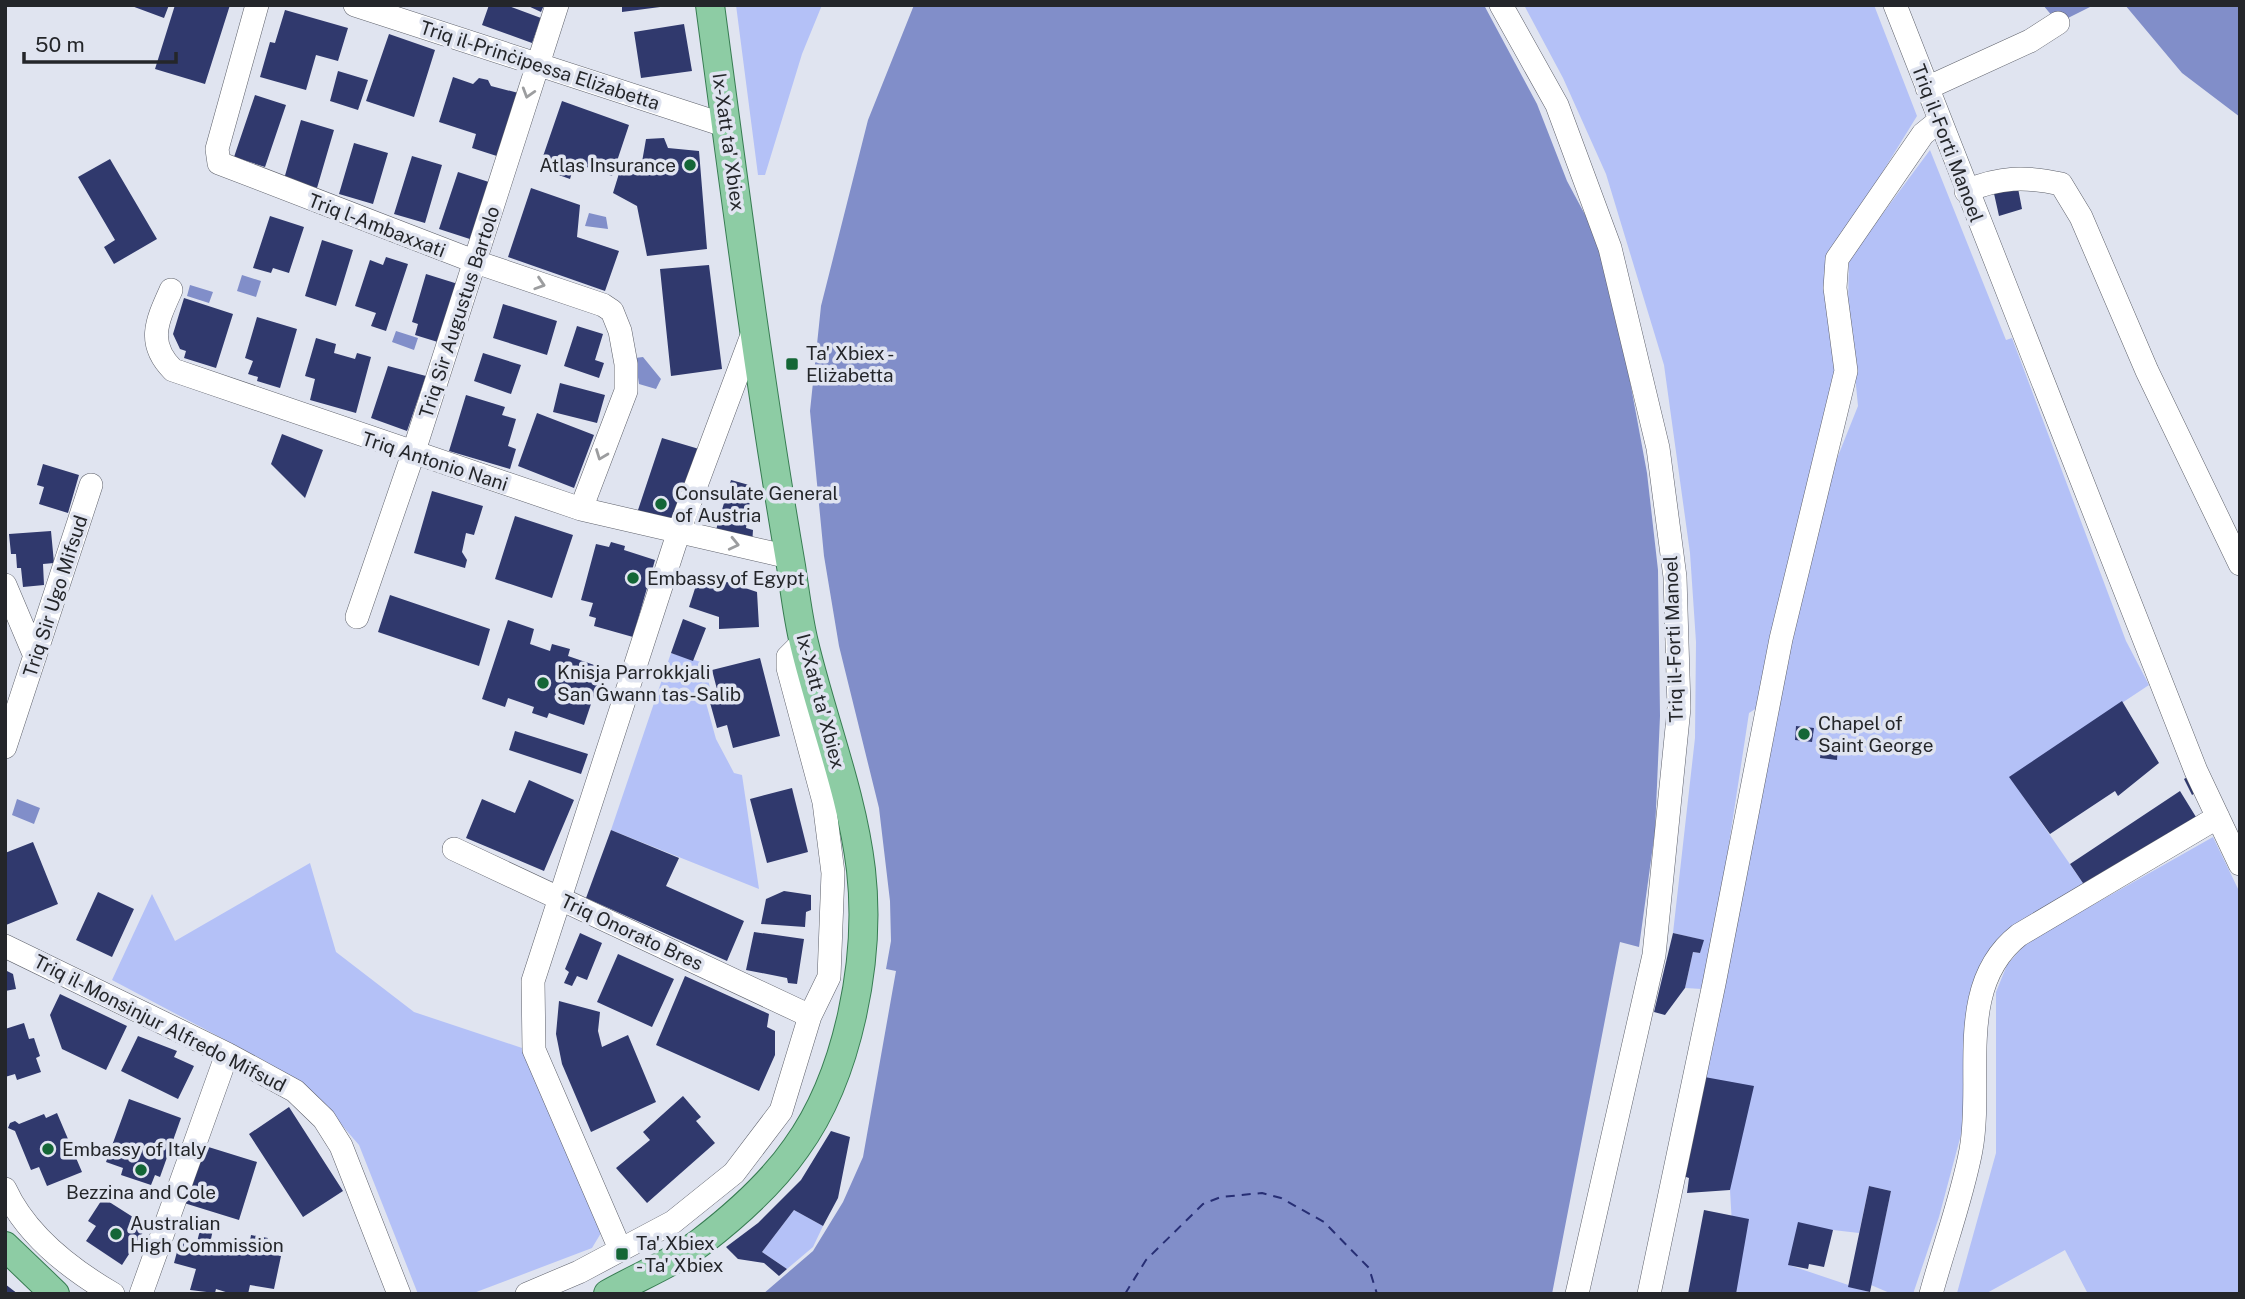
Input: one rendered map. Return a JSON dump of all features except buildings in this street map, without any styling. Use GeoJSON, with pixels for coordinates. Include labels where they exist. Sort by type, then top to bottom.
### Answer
{"type":"FeatureCollection","features":[{"type":"Feature","properties":{"kind":"main road","name":"Ix-Xatt ta' Xbiex"},"geometry":{"type":"LineString","coordinates":[[608,1294],[649,1283],[764,1187],[797,1147],[817,1113],[844,1043],[858,982],[864,919],[861,868],[850,813],[804,641],[789,557],[724,125],[710,5]]}},
{"type":"Feature","properties":{"kind":"main road"},"geometry":{"type":"LineString","coordinates":[[5,1246],[55,1294]]}},
{"type":"Feature","properties":{"kind":"street","name":"Triq l-Ambaxxati"},"geometry":{"type":"LineString","coordinates":[[257,5],[217,149],[217,158],[223,167],[476,262],[603,305],[612,311],[626,365],[626,391],[581,509]]}},
{"type":"Feature","properties":{"kind":"street","name":"Triq il-Prinċipessa Eliżabetta"},"geometry":{"type":"LineString","coordinates":[[355,5],[724,125]]}},
{"type":"Feature","properties":{"kind":"street","name":"Triq Sir Augustus Bartolo"},"geometry":{"type":"LineString","coordinates":[[357,617],[476,262],[557,5]]}},
{"type":"Feature","properties":{"kind":"street","name":"Triq il-Forti Manoel"},"geometry":{"type":"LineString","coordinates":[[1501,5],[1557,105],[1610,248],[1658,448],[1675,577],[1679,708],[1654,955],[1577,1294]]}},
{"type":"Feature","properties":{"kind":"street","name":"Triq il-Forti Manoel"},"geometry":{"type":"LineString","coordinates":[[1895,5],[2196,771],[2240,864]]}},
{"type":"Feature","properties":{"kind":"street"},"geometry":{"type":"LineString","coordinates":[[1927,88],[2030,41],[2058,23]]}},
{"type":"Feature","properties":{"kind":"street"},"geometry":{"type":"LineString","coordinates":[[1649,1294],[1714,984],[1781,639],[1846,371],[1835,288],[1837,259],[1923,134],[1939,121]]}},
{"type":"Feature","properties":{"kind":"street"},"geometry":{"type":"LineString","coordinates":[[1966,191],[1985,183],[2027,177],[2061,184],[2081,217],[2147,372],[2240,564]]}},
{"type":"Feature","properties":{"kind":"street","name":"Triq Antonio Nani"},"geometry":{"type":"LineString","coordinates":[[171,290],[161,313],[155,344],[160,358],[173,370],[413,454],[581,509],[789,557]]}},
{"type":"Feature","properties":{"kind":"street"},"geometry":{"type":"LineString","coordinates":[[620,1249],[534,1050],[533,981],[558,896],[679,531],[754,330]]}},
{"type":"Feature","properties":{"kind":"street","name":"Triq Sir Ugo Mifsud"},"geometry":{"type":"LineString","coordinates":[[5,747],[91,485]]}},
{"type":"Feature","properties":{"kind":"street"},"geometry":{"type":"LineString","coordinates":[[5,585],[35,656]]}},
{"type":"Feature","properties":{"kind":"street"},"geometry":{"type":"LineString","coordinates":[[527,1294],[579,1272],[673,1222],[734,1173],[781,1111],[810,1016],[829,977],[834,873],[824,802],[788,668],[788,657],[804,641]]}},
{"type":"Feature","properties":{"kind":"street"},"geometry":{"type":"LineString","coordinates":[[1931,1294],[1971,1149],[1979,992],[2001,950],[2019,935],[2218,817]]}},
{"type":"Feature","properties":{"kind":"street","name":"Triq Onorato Bres"},"geometry":{"type":"LineString","coordinates":[[454,849],[810,1016]]}},
{"type":"Feature","properties":{"kind":"street","name":"Triq il-Monsinjur Alfredo Mifsud"},"geometry":{"type":"LineString","coordinates":[[5,946],[227,1054],[295,1091],[324,1119],[341,1146],[399,1294]]}},
{"type":"Feature","properties":{"kind":"street"},"geometry":{"type":"LineString","coordinates":[[141,1294],[227,1054]]}},
{"type":"Feature","properties":{"kind":"street"},"geometry":{"type":"LineString","coordinates":[[5,1189],[23,1219],[49,1248],[90,1281],[113,1294]]}},
{"type":"Feature","properties":{"kind":"shaded area"},"geometry":{"type":"Polygon","coordinates":[[[736,5],[822,5],[802,54],[765,175],[758,175],[736,5]]]}},
{"type":"Feature","properties":{"kind":"shaded area"},"geometry":{"type":"Polygon","coordinates":[[[914,5],[1484,5],[1537,104],[1567,181],[1597,237],[1625,354],[1647,473],[1658,570],[1660,716],[1655,831],[1639,947],[1620,942],[1552,1294],[763,1294],[813,1251],[843,1202],[863,1157],[896,971],[886,969],[891,941],[890,901],[879,808],[839,646],[824,556],[810,411],[821,306],[868,120],[914,5]]]}},
{"type":"Feature","properties":{"kind":"shaded area"},"geometry":{"type":"Polygon","coordinates":[[[1524,5],[1874,5],[1917,116],[1861,207],[1830,249],[1837,379],[1774,619],[1757,708],[1749,713],[1714,942],[1702,989],[1685,988],[1693,952],[1700,953],[1703,940],[1673,933],[1695,738],[1696,642],[1690,553],[1664,365],[1606,174],[1563,78],[1524,5]]]}},
{"type":"Feature","properties":{"kind":"shaded area"},"geometry":{"type":"Polygon","coordinates":[[[2043,5],[2094,5],[2058,23],[2043,5]]]}},
{"type":"Feature","properties":{"kind":"shaded area"},"geometry":{"type":"Polygon","coordinates":[[[2125,5],[2240,5],[2240,117],[2182,73],[2125,5]]]}},
{"type":"Feature","properties":{"kind":"shaded area"},"geometry":{"type":"Polygon","coordinates":[[[1930,150],[2006,340],[2012,338],[2126,641],[2149,685],[2010,777],[2087,889],[2001,939],[1970,994],[1963,1127],[1939,1217],[1913,1294],[1892,1294],[1871,1285],[1891,1191],[1869,1186],[1859,1233],[1833,1230],[1789,1265],[1875,1294],[1736,1294],[1730,1190],[1699,1076],[1795,624],[1830,476],[1858,406],[1848,303],[1849,259],[1930,150]]]}},
{"type":"Feature","properties":{"kind":"shaded area"},"geometry":{"type":"Polygon","coordinates":[[[589,213],[606,217],[608,229],[585,226],[589,213]]]}},
{"type":"Feature","properties":{"kind":"shaded area"},"geometry":{"type":"Polygon","coordinates":[[[242,275],[261,281],[256,297],[237,291],[242,275]]]}},
{"type":"Feature","properties":{"kind":"shaded area"},"geometry":{"type":"Polygon","coordinates":[[[190,285],[213,292],[209,303],[187,296],[190,285]]]}},
{"type":"Feature","properties":{"kind":"shaded area"},"geometry":{"type":"Polygon","coordinates":[[[396,331],[418,338],[414,350],[392,342],[396,331]]]}},
{"type":"Feature","properties":{"kind":"shaded area"},"geometry":{"type":"Polygon","coordinates":[[[643,357],[661,379],[656,389],[639,384],[635,358],[643,357]]]}},
{"type":"Feature","properties":{"kind":"shaded area"},"geometry":{"type":"Polygon","coordinates":[[[671,653],[704,663],[710,688],[703,692],[716,739],[734,773],[742,775],[759,889],[611,830],[671,653]]]}},
{"type":"Feature","properties":{"kind":"shaded area"},"geometry":{"type":"Polygon","coordinates":[[[17,799],[40,808],[34,824],[12,815],[17,799]]]}},
{"type":"Feature","properties":{"kind":"shaded area"},"geometry":{"type":"Polygon","coordinates":[[[2213,837],[2240,893],[2240,1294],[2088,1294],[2065,1250],[1985,1294],[1957,1293],[1996,1153],[1996,992],[2007,965],[2026,943],[2213,837]]]}},
{"type":"Feature","properties":{"kind":"shaded area"},"geometry":{"type":"Polygon","coordinates":[[[310,863],[336,952],[414,1012],[525,1049],[601,1233],[592,1248],[471,1294],[418,1294],[359,1145],[333,1115],[290,1077],[263,1060],[112,980],[152,894],[175,941],[310,863]]]}},
{"type":"Feature","properties":{"kind":"shaded area"},"geometry":{"type":"Polygon","coordinates":[[[794,1210],[823,1226],[813,1247],[787,1269],[762,1252],[794,1210]]]}},
{"type":"Feature","properties":{"kind":"ferry route"},"geometry":{"type":"LineString","coordinates":[[1125,1294],[1146,1260],[1203,1204],[1221,1197],[1262,1193],[1281,1198],[1324,1222],[1369,1268],[1377,1294]]}},
{"type":"Feature","properties":{"kind":"place","name":"Atlas Insurance"},"geometry":{"type":"Point","coordinates":[690,165]}},
{"type":"Feature","properties":{"kind":"place","name":"Ta' Xbiex - Eliżabetta"},"geometry":{"type":"Point","coordinates":[792,364]}},
{"type":"Feature","properties":{"kind":"place","name":"Consulate General of Austria"},"geometry":{"type":"Point","coordinates":[661,504]}},
{"type":"Feature","properties":{"kind":"place","name":"Embassy of Egypt"},"geometry":{"type":"Point","coordinates":[633,578]}},
{"type":"Feature","properties":{"kind":"place","name":"Knisja Parrokkjali San Ġwann tas-Salib"},"geometry":{"type":"Point","coordinates":[543,683]}},
{"type":"Feature","properties":{"kind":"place","name":"Chapel of Saint George"},"geometry":{"type":"Point","coordinates":[1804,734]}},
{"type":"Feature","properties":{"kind":"place","name":"Embassy of Italy"},"geometry":{"type":"Point","coordinates":[48,1149]}},
{"type":"Feature","properties":{"kind":"place","name":"Bezzina and Cole"},"geometry":{"type":"Point","coordinates":[141,1170]}},
{"type":"Feature","properties":{"kind":"place","name":"Australian High Commission"},"geometry":{"type":"Point","coordinates":[116,1234]}},
{"type":"Feature","properties":{"kind":"place","name":"Ta' Xbiex - Ta' Xbiex"},"geometry":{"type":"Point","coordinates":[622,1254]}}]}
